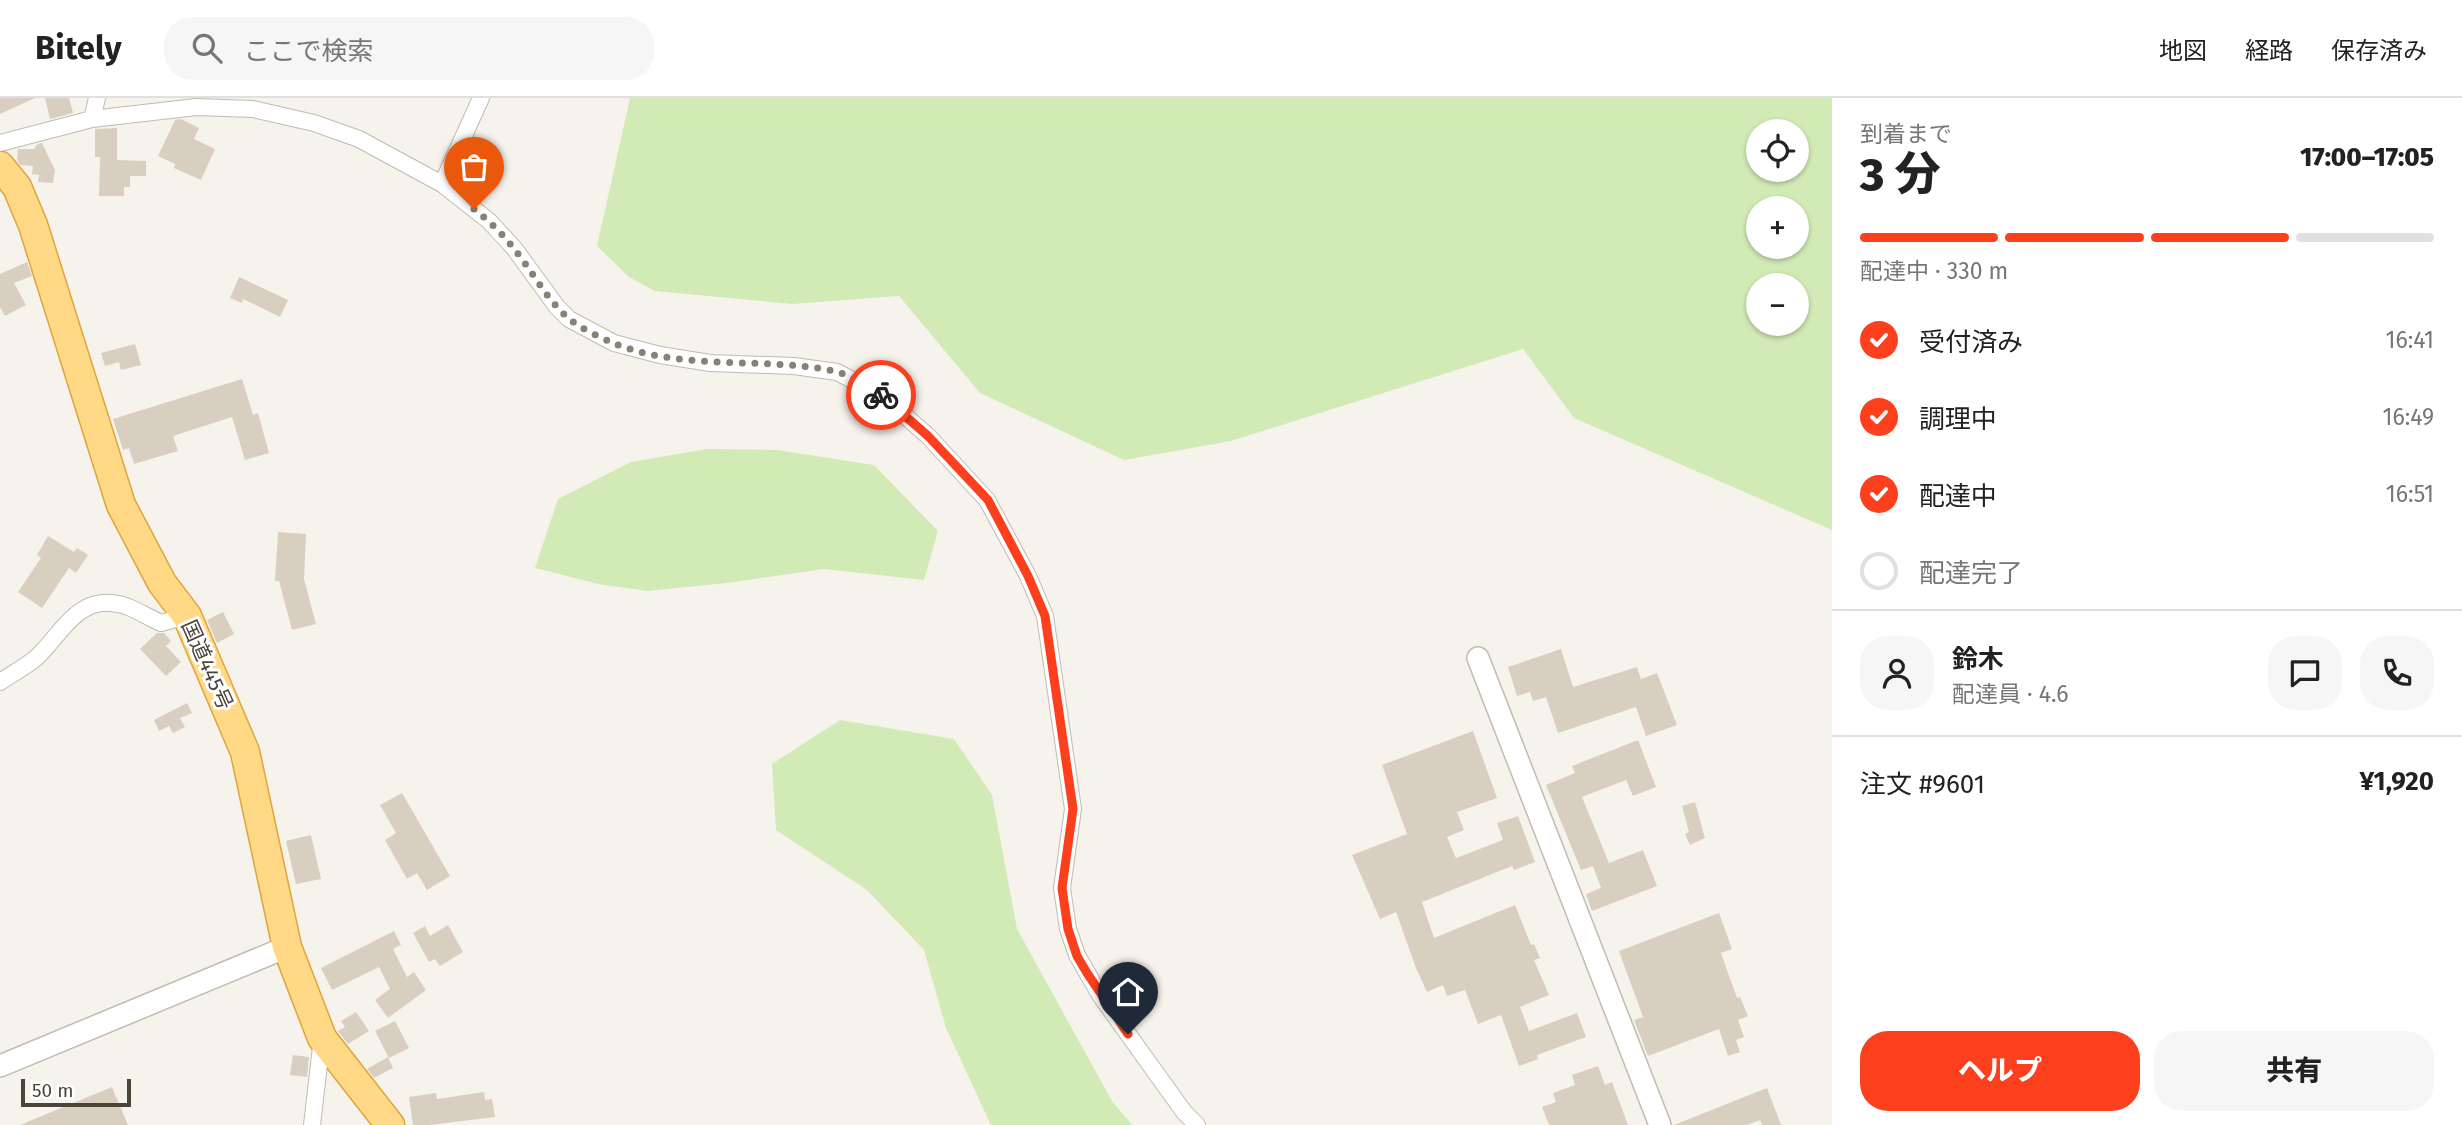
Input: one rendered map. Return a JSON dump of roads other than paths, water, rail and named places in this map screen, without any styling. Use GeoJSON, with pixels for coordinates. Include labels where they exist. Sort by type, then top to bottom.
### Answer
{"type":"FeatureCollection","features":[{"type":"Feature","properties":{"kind":"highway","name":"国道445号"},"geometry":{"type":"LineString","coordinates":[[0,166],[17,187],[33,225],[121,505],[162,583],[187,616],[245,752],[287,947],[322,1038],[390,1125]]}},
{"type":"Feature","properties":{"kind":"street"},"geometry":{"type":"LineString","coordinates":[[92,119],[97,98]]}},
{"type":"Feature","properties":{"kind":"street"},"geometry":{"type":"LineString","coordinates":[[442,184],[481,98]]}},
{"type":"Feature","properties":{"kind":"street"},"geometry":{"type":"LineString","coordinates":[[0,143],[92,119],[196,107],[253,110],[314,123],[359,139],[442,184],[489,221],[514,248],[557,307],[569,319],[614,343],[660,355],[710,363],[794,366],[837,372],[881,395],[928,436],[988,500],[1028,576],[1045,616],[1073,809],[1062,888],[1068,929],[1077,956],[1100,995],[1184,1112],[1197,1125]]}},
{"type":"Feature","properties":{"kind":"street"},"geometry":{"type":"LineString","coordinates":[[0,682],[36,658],[66,624],[89,606],[110,603],[125,606],[161,624],[187,616]]}},
{"type":"Feature","properties":{"kind":"street"},"geometry":{"type":"LineString","coordinates":[[1478,658],[1660,1125]]}},
{"type":"Feature","properties":{"kind":"street"},"geometry":{"type":"LineString","coordinates":[[0,1066],[287,947]]}},
{"type":"Feature","properties":{"kind":"street"},"geometry":{"type":"LineString","coordinates":[[312,1125],[322,1038]]}}]}
